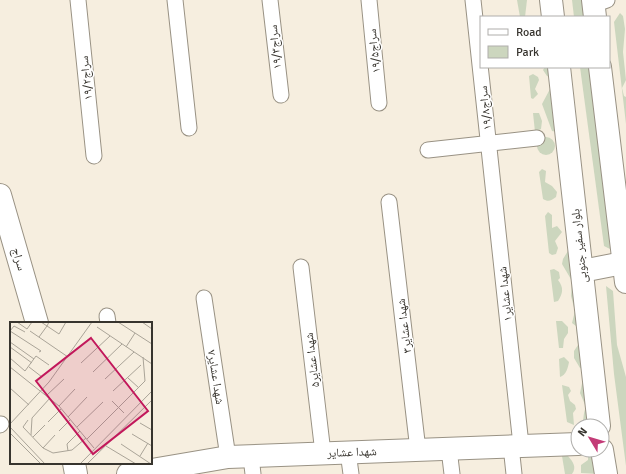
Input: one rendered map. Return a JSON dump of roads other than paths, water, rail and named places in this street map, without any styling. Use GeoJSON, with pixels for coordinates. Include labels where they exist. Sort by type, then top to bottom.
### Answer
{"type":"FeatureCollection","features":[{"type":"Feature","properties":{"kind":"main road"},"geometry":{"type":"LineString","coordinates":[[551,0],[553,16]]}},
{"type":"Feature","properties":{"kind":"main road","name":"بلوار سفیر جنوبی"},"geometry":{"type":"LineString","coordinates":[[559,68],[598,418]]}},
{"type":"Feature","properties":{"kind":"main road"},"geometry":{"type":"LineString","coordinates":[[582,271],[625,272],[600,68]]}},
{"type":"Feature","properties":{"kind":"main road","name":"سراج"},"geometry":{"type":"LineString","coordinates":[[1,200],[37,322]]}},
{"type":"Feature","properties":{"kind":"main road","name":"شهدا عشایر"},"geometry":{"type":"LineString","coordinates":[[140,473],[228,458],[252,465],[323,454],[348,452],[570,444]]}},
{"type":"Feature","properties":{"kind":"main road"},"geometry":{"type":"LineString","coordinates":[[603,458],[606,474]]}},
{"type":"Feature","properties":{"kind":"main road"},"geometry":{"type":"LineString","coordinates":[[74,464],[76,474]]}},
{"type":"Feature","properties":{"kind":"street","name":"سراج۱۹/۲"},"geometry":{"type":"LineString","coordinates":[[78,0],[94,156]]}},
{"type":"Feature","properties":{"kind":"street"},"geometry":{"type":"LineString","coordinates":[[175,0],[189,128]]}},
{"type":"Feature","properties":{"kind":"street","name":"سراج۱۹/۳"},"geometry":{"type":"LineString","coordinates":[[270,0],[281,95]]}},
{"type":"Feature","properties":{"kind":"street","name":"سراج۱۹/۵"},"geometry":{"type":"LineString","coordinates":[[368,0],[379,103]]}},
{"type":"Feature","properties":{"kind":"street","name":"سراج۱۹/۸"},"geometry":{"type":"LineString","coordinates":[[473,0],[480,63]]}},
{"type":"Feature","properties":{"kind":"street","name":"سراج۱۹/۸"},"geometry":{"type":"LineString","coordinates":[[481,68],[489,144]]}},
{"type":"Feature","properties":{"kind":"street"},"geometry":{"type":"LineString","coordinates":[[428,150],[537,138]]}},
{"type":"Feature","properties":{"kind":"street","name":"شهدا عشایر۱"},"geometry":{"type":"LineString","coordinates":[[489,144],[516,445],[514,474]]}},
{"type":"Feature","properties":{"kind":"street","name":"شهدا عشایر۳"},"geometry":{"type":"LineString","coordinates":[[389,202],[418,450]]}},
{"type":"Feature","properties":{"kind":"street","name":"شهدا عشایر۵"},"geometry":{"type":"LineString","coordinates":[[301,267],[323,454]]}},
{"type":"Feature","properties":{"kind":"street","name":"شهدا عشایر۷"},"geometry":{"type":"LineString","coordinates":[[204,298],[228,458]]}},
{"type":"Feature","properties":{"kind":"street"},"geometry":{"type":"LineString","coordinates":[[449,449],[452,474]]}},
{"type":"Feature","properties":{"kind":"street"},"geometry":{"type":"LineString","coordinates":[[348,452],[351,474]]}},
{"type":"Feature","properties":{"kind":"street"},"geometry":{"type":"LineString","coordinates":[[120,464],[121,474]]}}]}
